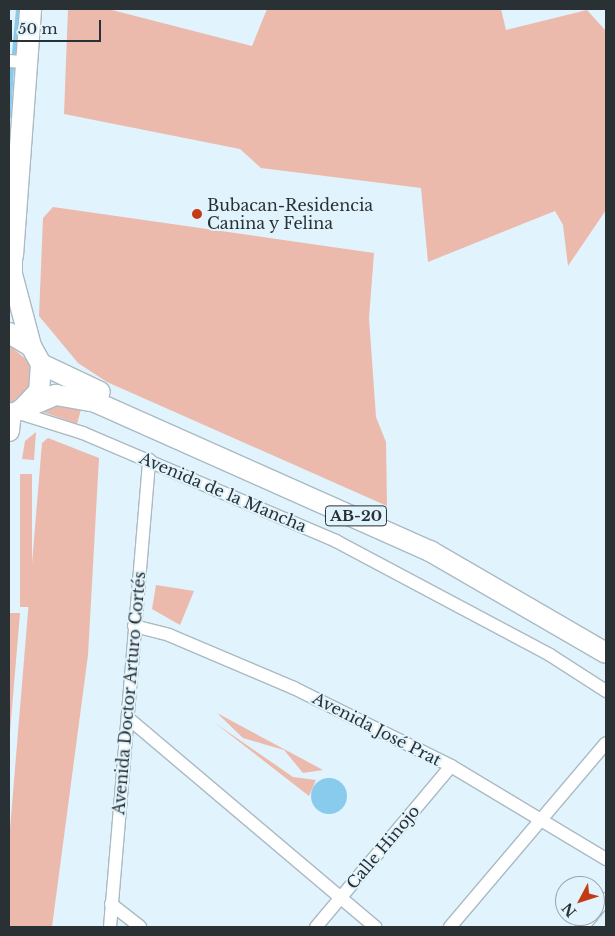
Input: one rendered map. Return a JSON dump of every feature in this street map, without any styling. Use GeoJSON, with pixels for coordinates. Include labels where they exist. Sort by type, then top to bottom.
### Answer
{"type":"FeatureCollection","features":[{"type":"Feature","properties":{"kind":"highway"},"geometry":{"type":"LineString","coordinates":[[10,265],[17,62],[30,9]]}},
{"type":"Feature","properties":{"kind":"main road"},"geometry":{"type":"LineString","coordinates":[[10,265],[31,346],[41,364],[38,391],[13,416]]}},
{"type":"Feature","properties":{"kind":"main road"},"geometry":{"type":"LineString","coordinates":[[9,333],[31,346]]}},
{"type":"Feature","properties":{"kind":"main road"},"geometry":{"type":"LineString","coordinates":[[41,364],[254,454],[436,541],[606,637]]}},
{"type":"Feature","properties":{"kind":"main road","name":"Avenida de la Mancha"},"geometry":{"type":"LineString","coordinates":[[13,416],[56,395],[80,396],[430,551],[606,653]]}},
{"type":"Feature","properties":{"kind":"street","name":"Avenida de la Mancha"},"geometry":{"type":"LineString","coordinates":[[13,416],[149,460],[336,541],[550,655],[606,691]]}},
{"type":"Feature","properties":{"kind":"street","name":"Avenida Doctor Arturo Cortés"},"geometry":{"type":"LineString","coordinates":[[110,927],[149,460]]}},
{"type":"Feature","properties":{"kind":"street","name":"Avenida José Prat"},"geometry":{"type":"LineString","coordinates":[[134,626],[168,635],[294,688],[451,766],[606,859]]}},
{"type":"Feature","properties":{"kind":"street"},"geometry":{"type":"LineString","coordinates":[[128,718],[375,927]]}},
{"type":"Feature","properties":{"kind":"street"},"geometry":{"type":"LineString","coordinates":[[450,927],[606,743]]}},
{"type":"Feature","properties":{"kind":"street","name":"Calle Hinojo"},"geometry":{"type":"LineString","coordinates":[[316,927],[451,766]]}},
{"type":"Feature","properties":{"kind":"street"},"geometry":{"type":"LineString","coordinates":[[111,904],[140,927]]}},
{"type":"Feature","properties":{"kind":"shaded area"},"geometry":{"type":"Polygon","coordinates":[[[68,9],[108,9],[252,46],[267,9],[501,9],[506,30],[587,10],[606,31],[606,210],[568,266],[563,225],[555,211],[428,262],[421,188],[261,168],[240,149],[64,114],[68,9]]]}},
{"type":"Feature","properties":{"kind":"shaded area"},"geometry":{"type":"Polygon","coordinates":[[[53,207],[374,253],[369,318],[376,417],[386,442],[387,506],[107,382],[78,363],[39,316],[43,218],[53,207]]]}},
{"type":"Feature","properties":{"kind":"shaded area"},"geometry":{"type":"Polygon","coordinates":[[[9,345],[28,361],[32,379],[29,388],[9,405],[9,345]]]}},
{"type":"Feature","properties":{"kind":"shaded area"},"geometry":{"type":"Polygon","coordinates":[[[57,404],[82,406],[77,424],[43,412],[57,404]]]}},
{"type":"Feature","properties":{"kind":"shaded area"},"geometry":{"type":"Polygon","coordinates":[[[36,432],[34,460],[22,459],[25,441],[36,432]]]}},
{"type":"Feature","properties":{"kind":"shaded area"},"geometry":{"type":"Polygon","coordinates":[[[48,438],[99,458],[88,655],[52,927],[9,927],[9,841],[42,443],[48,438]]]}},
{"type":"Feature","properties":{"kind":"shaded area"},"geometry":{"type":"Polygon","coordinates":[[[20,474],[32,474],[32,607],[20,607],[20,474]]]}},
{"type":"Feature","properties":{"kind":"shaded area"},"geometry":{"type":"Polygon","coordinates":[[[156,585],[194,591],[180,625],[152,609],[156,585]]]}},
{"type":"Feature","properties":{"kind":"shaded area"},"geometry":{"type":"Polygon","coordinates":[[[10,613],[20,613],[9,744],[9,622],[10,613]]]}},
{"type":"Feature","properties":{"kind":"shaded area"},"geometry":{"type":"Polygon","coordinates":[[[217,713],[323,770],[303,773],[284,750],[243,738],[217,713]]]}},
{"type":"Feature","properties":{"kind":"shaded area"},"geometry":{"type":"Polygon","coordinates":[[[215,723],[293,777],[316,780],[309,796],[215,723]]]}},
{"type":"Feature","properties":{"kind":"water"},"geometry":{"type":"Polygon","coordinates":[[[329,778],[342,783],[347,796],[342,809],[329,814],[316,809],[311,796],[316,783],[329,778]]]}},
{"type":"Feature","properties":{"kind":"waterway"},"geometry":{"type":"LineString","coordinates":[[14,54],[18,9]]}},
{"type":"Feature","properties":{"kind":"waterway"},"geometry":{"type":"LineString","coordinates":[[9,117],[12,68]]}},
{"type":"Feature","properties":{"kind":"place","name":"Bubacan-Residencia Canina y Felina"},"geometry":{"type":"Point","coordinates":[197,214]}}]}
